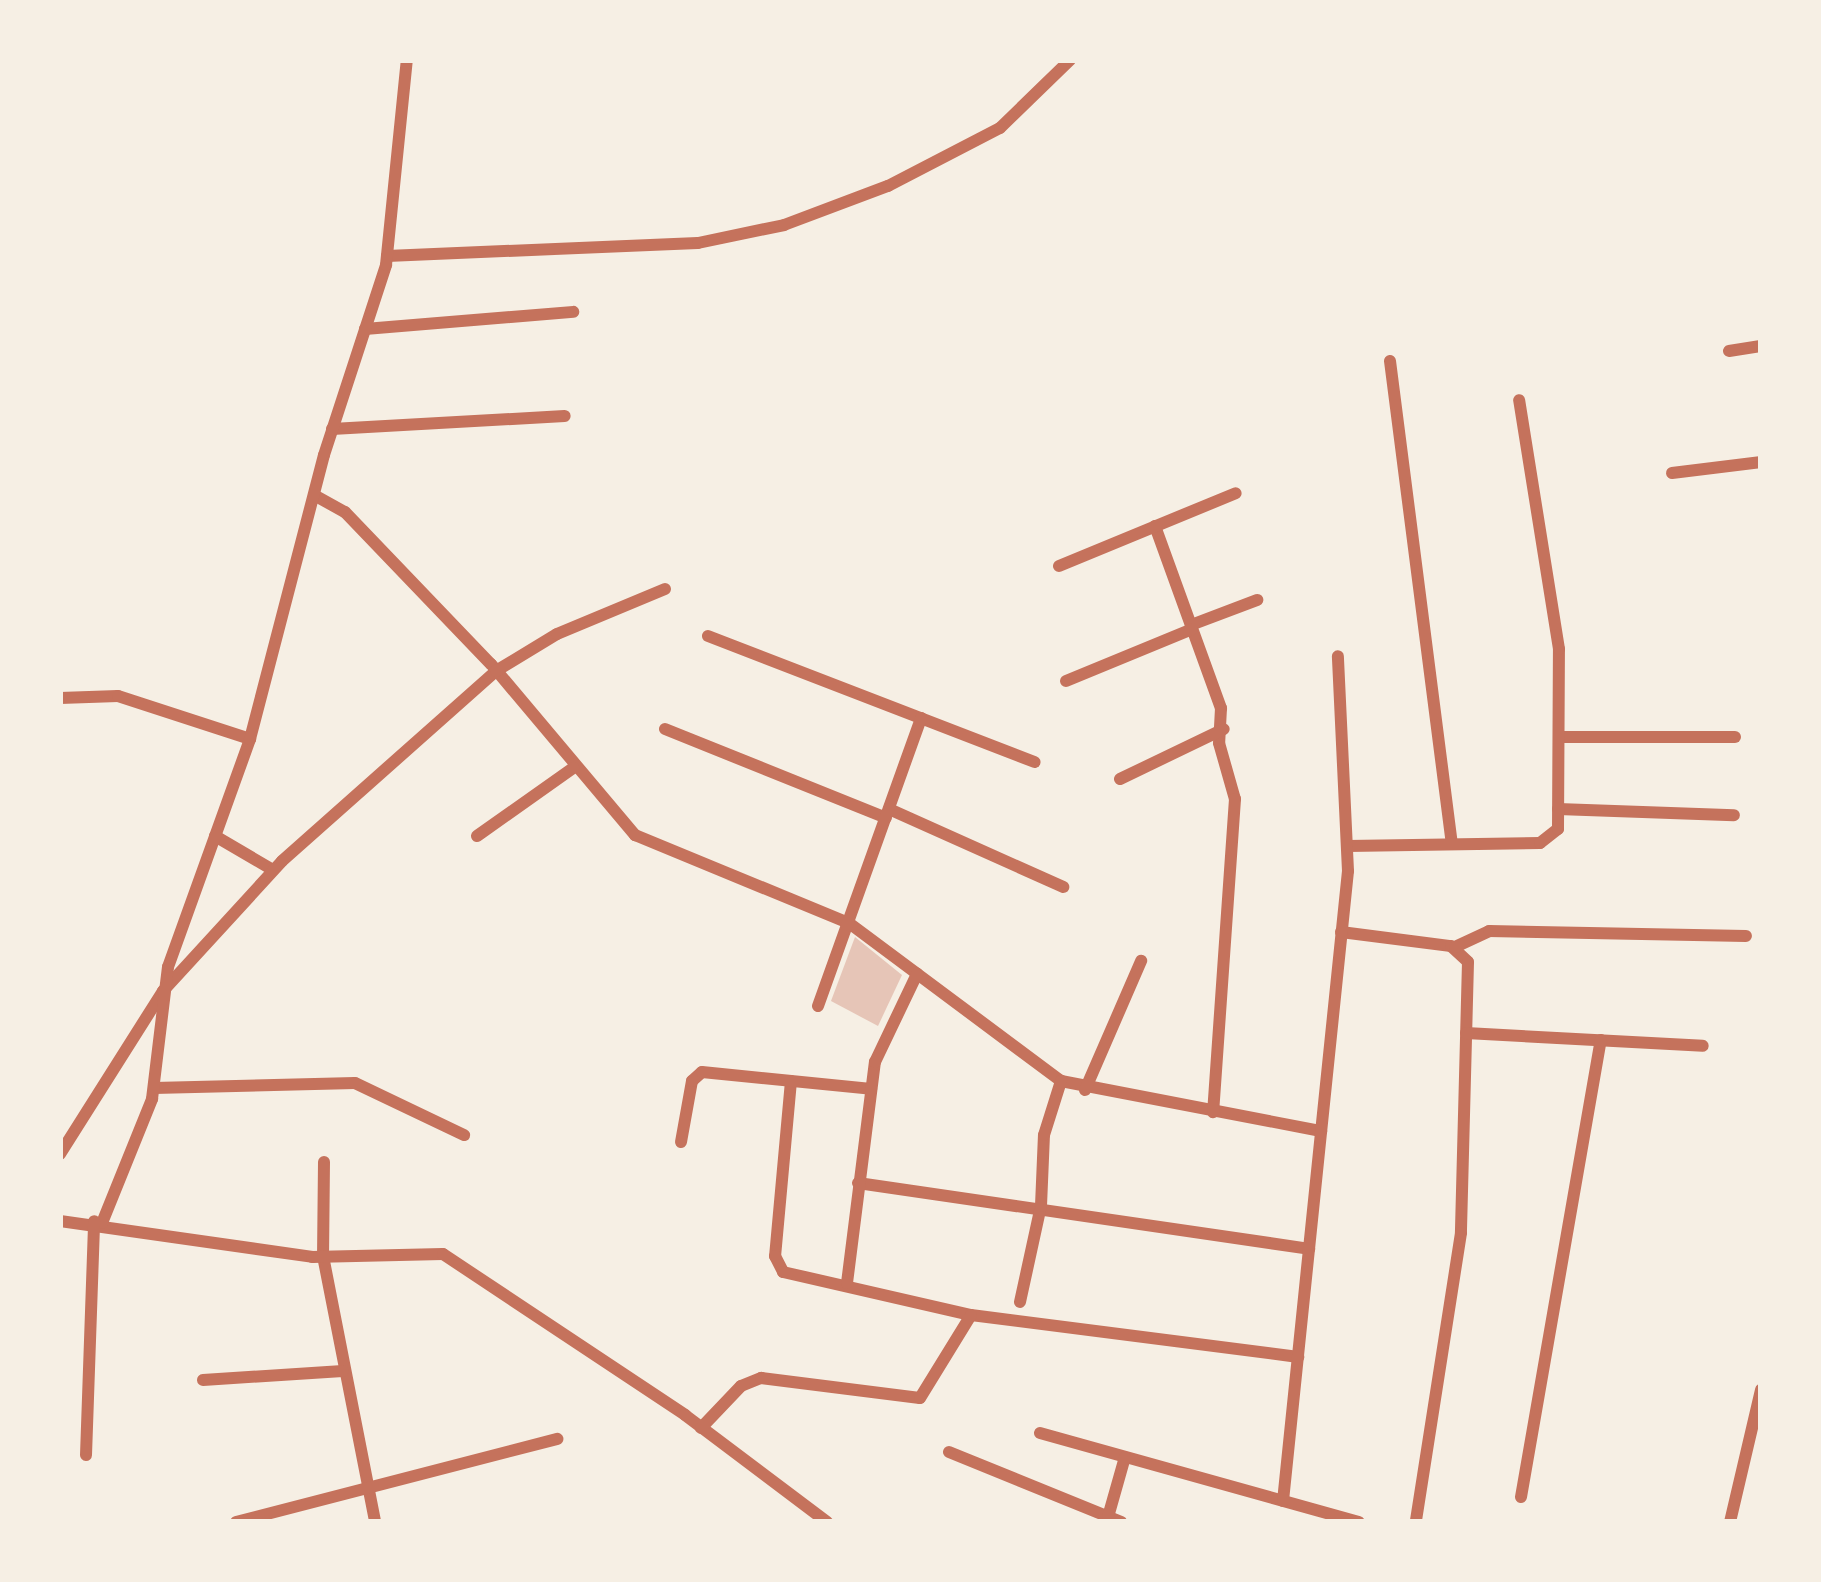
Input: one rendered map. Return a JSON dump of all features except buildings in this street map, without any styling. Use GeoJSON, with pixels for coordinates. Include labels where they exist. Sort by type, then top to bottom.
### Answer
{"type":"FeatureCollection","features":[{"type":"Feature","properties":{"kind":"street"},"geometry":{"type":"LineString","coordinates":[[86,1456],[98,1222],[154,1088],[163,991],[250,740],[332,429],[387,256],[407,60]]}},
{"type":"Feature","properties":{"kind":"street"},"geometry":{"type":"LineString","coordinates":[[387,256],[698,243],[784,225],[888,186],[1000,128],[1070,60]]}},
{"type":"Feature","properties":{"kind":"street"},"geometry":{"type":"LineString","coordinates":[[365,329],[573,312]]}},
{"type":"Feature","properties":{"kind":"street"},"geometry":{"type":"LineString","coordinates":[[1729,351],[1761,346]]}},
{"type":"Feature","properties":{"kind":"street"},"geometry":{"type":"LineString","coordinates":[[1390,361],[1452,844]]}},
{"type":"Feature","properties":{"kind":"street"},"geometry":{"type":"LineString","coordinates":[[1348,846],[1547,841],[1558,830],[1559,650],[1519,400]]}},
{"type":"Feature","properties":{"kind":"street"},"geometry":{"type":"LineString","coordinates":[[332,429],[565,416]]}},
{"type":"Feature","properties":{"kind":"street"},"geometry":{"type":"LineString","coordinates":[[1672,472],[1761,462]]}},
{"type":"Feature","properties":{"kind":"street"},"geometry":{"type":"LineString","coordinates":[[1059,566],[1236,494]]}},
{"type":"Feature","properties":{"kind":"street"},"geometry":{"type":"LineString","coordinates":[[314,495],[345,512],[496,671],[573,768],[635,835],[849,923],[1061,1081],[1084,1090],[1321,1130]]}},
{"type":"Feature","properties":{"kind":"street"},"geometry":{"type":"LineString","coordinates":[[1155,526],[1224,729],[1219,743],[1235,799],[1213,1112]]}},
{"type":"Feature","properties":{"kind":"street"},"geometry":{"type":"LineString","coordinates":[[60,1154],[163,991],[273,870],[496,671],[557,634],[665,589]]}},
{"type":"Feature","properties":{"kind":"street"},"geometry":{"type":"LineString","coordinates":[[1066,681],[1257,600]]}},
{"type":"Feature","properties":{"kind":"street"},"geometry":{"type":"LineString","coordinates":[[708,636],[1034,762]]}},
{"type":"Feature","properties":{"kind":"street"},"geometry":{"type":"LineString","coordinates":[[1283,1501],[1348,846],[1338,656]]}},
{"type":"Feature","properties":{"kind":"street"},"geometry":{"type":"LineString","coordinates":[[60,698],[118,696],[250,740]]}},
{"type":"Feature","properties":{"kind":"street"},"geometry":{"type":"LineString","coordinates":[[818,1006],[921,718]]}},
{"type":"Feature","properties":{"kind":"street"},"geometry":{"type":"LineString","coordinates":[[664,729],[887,813],[1063,887]]}},
{"type":"Feature","properties":{"kind":"street"},"geometry":{"type":"LineString","coordinates":[[1120,779],[1224,729]]}},
{"type":"Feature","properties":{"kind":"street"},"geometry":{"type":"LineString","coordinates":[[1560,737],[1735,737]]}},
{"type":"Feature","properties":{"kind":"street"},"geometry":{"type":"LineString","coordinates":[[477,836],[573,768]]}},
{"type":"Feature","properties":{"kind":"street"},"geometry":{"type":"LineString","coordinates":[[1558,808],[1734,815]]}},
{"type":"Feature","properties":{"kind":"street"},"geometry":{"type":"LineString","coordinates":[[215,836],[273,870]]}},
{"type":"Feature","properties":{"kind":"street"},"geometry":{"type":"LineString","coordinates":[[1341,932],[1455,947],[1490,931],[1746,936]]}},
{"type":"Feature","properties":{"kind":"street"},"geometry":{"type":"LineString","coordinates":[[1416,1522],[1461,1233],[1468,962],[1455,947]]}},
{"type":"Feature","properties":{"kind":"street"},"geometry":{"type":"LineString","coordinates":[[1084,1090],[1141,961]]}},
{"type":"Feature","properties":{"kind":"street"},"geometry":{"type":"LineString","coordinates":[[847,1283],[879,1048],[916,974]]}},
{"type":"Feature","properties":{"kind":"street"},"geometry":{"type":"LineString","coordinates":[[1466,1033],[1703,1046]]}},
{"type":"Feature","properties":{"kind":"street"},"geometry":{"type":"LineString","coordinates":[[1521,1497],[1556,1334],[1600,1040]]}},
{"type":"Feature","properties":{"kind":"street"},"geometry":{"type":"LineString","coordinates":[[681,1142],[692,1081],[702,1072],[871,1089]]}},
{"type":"Feature","properties":{"kind":"street"},"geometry":{"type":"LineString","coordinates":[[791,1081],[776,1262],[783,1272],[971,1315],[1298,1358]]}},
{"type":"Feature","properties":{"kind":"street"},"geometry":{"type":"LineString","coordinates":[[1019,1302],[1040,1210],[1044,1135],[1061,1081]]}},
{"type":"Feature","properties":{"kind":"street"},"geometry":{"type":"LineString","coordinates":[[154,1088],[355,1083],[464,1135]]}},
{"type":"Feature","properties":{"kind":"street"},"geometry":{"type":"LineString","coordinates":[[324,1162],[323,1256],[375,1522]]}},
{"type":"Feature","properties":{"kind":"street"},"geometry":{"type":"LineString","coordinates":[[858,1183],[1309,1249]]}},
{"type":"Feature","properties":{"kind":"street"},"geometry":{"type":"LineString","coordinates":[[60,1221],[98,1222],[323,1256],[428,1252],[459,1261],[701,1428],[826,1522]]}},
{"type":"Feature","properties":{"kind":"street"},"geometry":{"type":"LineString","coordinates":[[701,1428],[741,1386],[761,1378],[920,1398],[971,1315]]}},
{"type":"Feature","properties":{"kind":"street"},"geometry":{"type":"LineString","coordinates":[[202,1380],[343,1371]]}},
{"type":"Feature","properties":{"kind":"street"},"geometry":{"type":"LineString","coordinates":[[1730,1522],[1761,1390]]}},
{"type":"Feature","properties":{"kind":"street"},"geometry":{"type":"LineString","coordinates":[[1040,1433],[1359,1522]]}},
{"type":"Feature","properties":{"kind":"street"},"geometry":{"type":"LineString","coordinates":[[236,1522],[365,1484],[556,1439]]}},
{"type":"Feature","properties":{"kind":"street"},"geometry":{"type":"LineString","coordinates":[[950,1452],[1115,1519],[1126,1456]]}}]}
